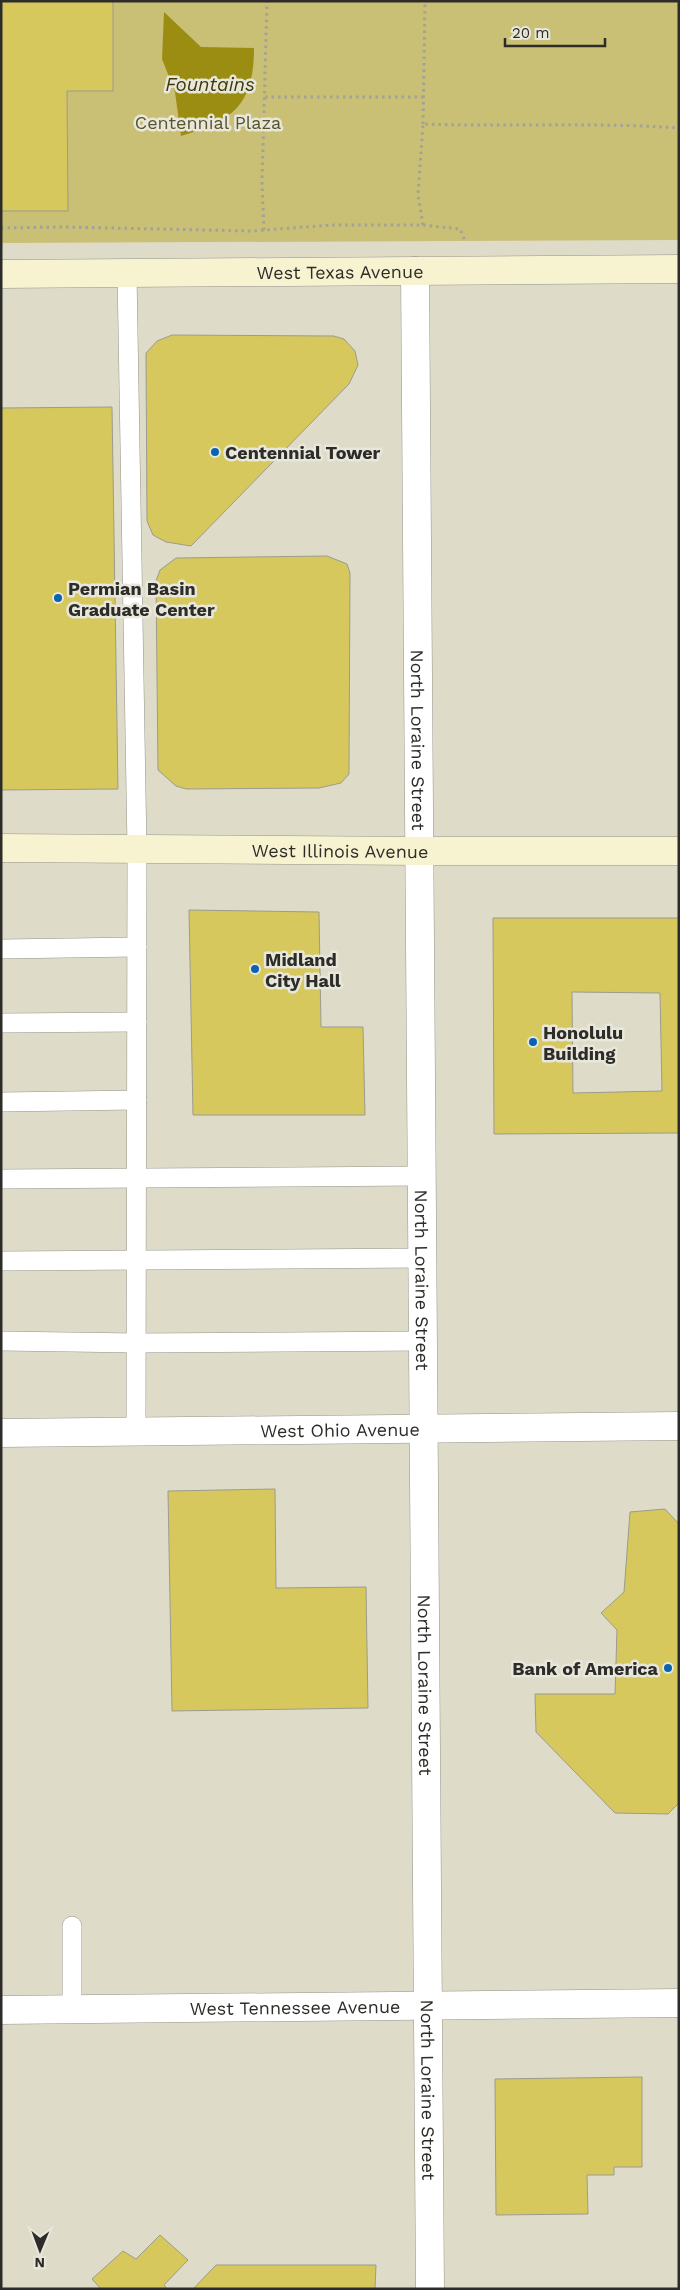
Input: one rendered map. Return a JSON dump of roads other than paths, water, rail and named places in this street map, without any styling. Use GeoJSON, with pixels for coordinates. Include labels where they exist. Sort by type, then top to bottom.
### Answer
{"type":"FeatureCollection","features":[{"type":"Feature","properties":{"kind":"main road","name":"West Texas Avenue"},"geometry":{"type":"LineString","coordinates":[[1,274],[679,269]]}},
{"type":"Feature","properties":{"kind":"main road","name":"West Illinois Avenue"},"geometry":{"type":"LineString","coordinates":[[1,848],[419,852],[679,850]]}},
{"type":"Feature","properties":{"kind":"street","name":"North Loraine Street"},"geometry":{"type":"LineString","coordinates":[[415,271],[430,2289]]}},
{"type":"Feature","properties":{"kind":"street","name":"West Ohio Avenue"},"geometry":{"type":"LineString","coordinates":[[1,1433],[679,1426]]}},
{"type":"Feature","properties":{"kind":"street","name":"West Tennessee Avenue"},"geometry":{"type":"LineString","coordinates":[[1,2010],[679,2003]]}},
{"type":"Feature","properties":{"kind":"lane"},"geometry":{"type":"LineString","coordinates":[[127,273],[137,849],[136,1431]]}},
{"type":"Feature","properties":{"kind":"lane"},"geometry":{"type":"LineString","coordinates":[[1,949],[137,947]]}},
{"type":"Feature","properties":{"kind":"lane"},"geometry":{"type":"LineString","coordinates":[[1,1023],[137,1022]]}},
{"type":"Feature","properties":{"kind":"lane"},"geometry":{"type":"LineString","coordinates":[[1,1102],[137,1100]]}},
{"type":"Feature","properties":{"kind":"lane"},"geometry":{"type":"LineString","coordinates":[[1,1179],[422,1176]]}},
{"type":"Feature","properties":{"kind":"lane"},"geometry":{"type":"LineString","coordinates":[[1,1261],[422,1258]]}},
{"type":"Feature","properties":{"kind":"lane"},"geometry":{"type":"LineString","coordinates":[[1,1341],[136,1343],[423,1341]]}},
{"type":"Feature","properties":{"kind":"lane"},"geometry":{"type":"LineString","coordinates":[[72,1926],[72,2010]]}},
{"type":"Feature","properties":{"kind":"water","name":"Fountains"},"geometry":{"type":"Polygon","coordinates":[[[164,12],[201,47],[254,48],[250,84],[237,108],[227,117],[214,124],[181,136],[175,92],[162,59],[164,12]]]}},
{"type":"Feature","properties":{"kind":"place","name":"Centennial Tower"},"geometry":{"type":"Point","coordinates":[215,452]}},
{"type":"Feature","properties":{"kind":"place","name":"Permian Basin Graduate Center"},"geometry":{"type":"Point","coordinates":[58,598]}},
{"type":"Feature","properties":{"kind":"place","name":"Midland City Hall"},"geometry":{"type":"Point","coordinates":[255,969]}},
{"type":"Feature","properties":{"kind":"place","name":"Honolulu Building"},"geometry":{"type":"Point","coordinates":[533,1042]}},
{"type":"Feature","properties":{"kind":"place","name":"Bank of America"},"geometry":{"type":"Point","coordinates":[668,1668]}},
{"type":"Feature","properties":{"kind":"park label","name":"Centennial Plaza"},"geometry":{"type":"Point","coordinates":[208,122]}}]}
